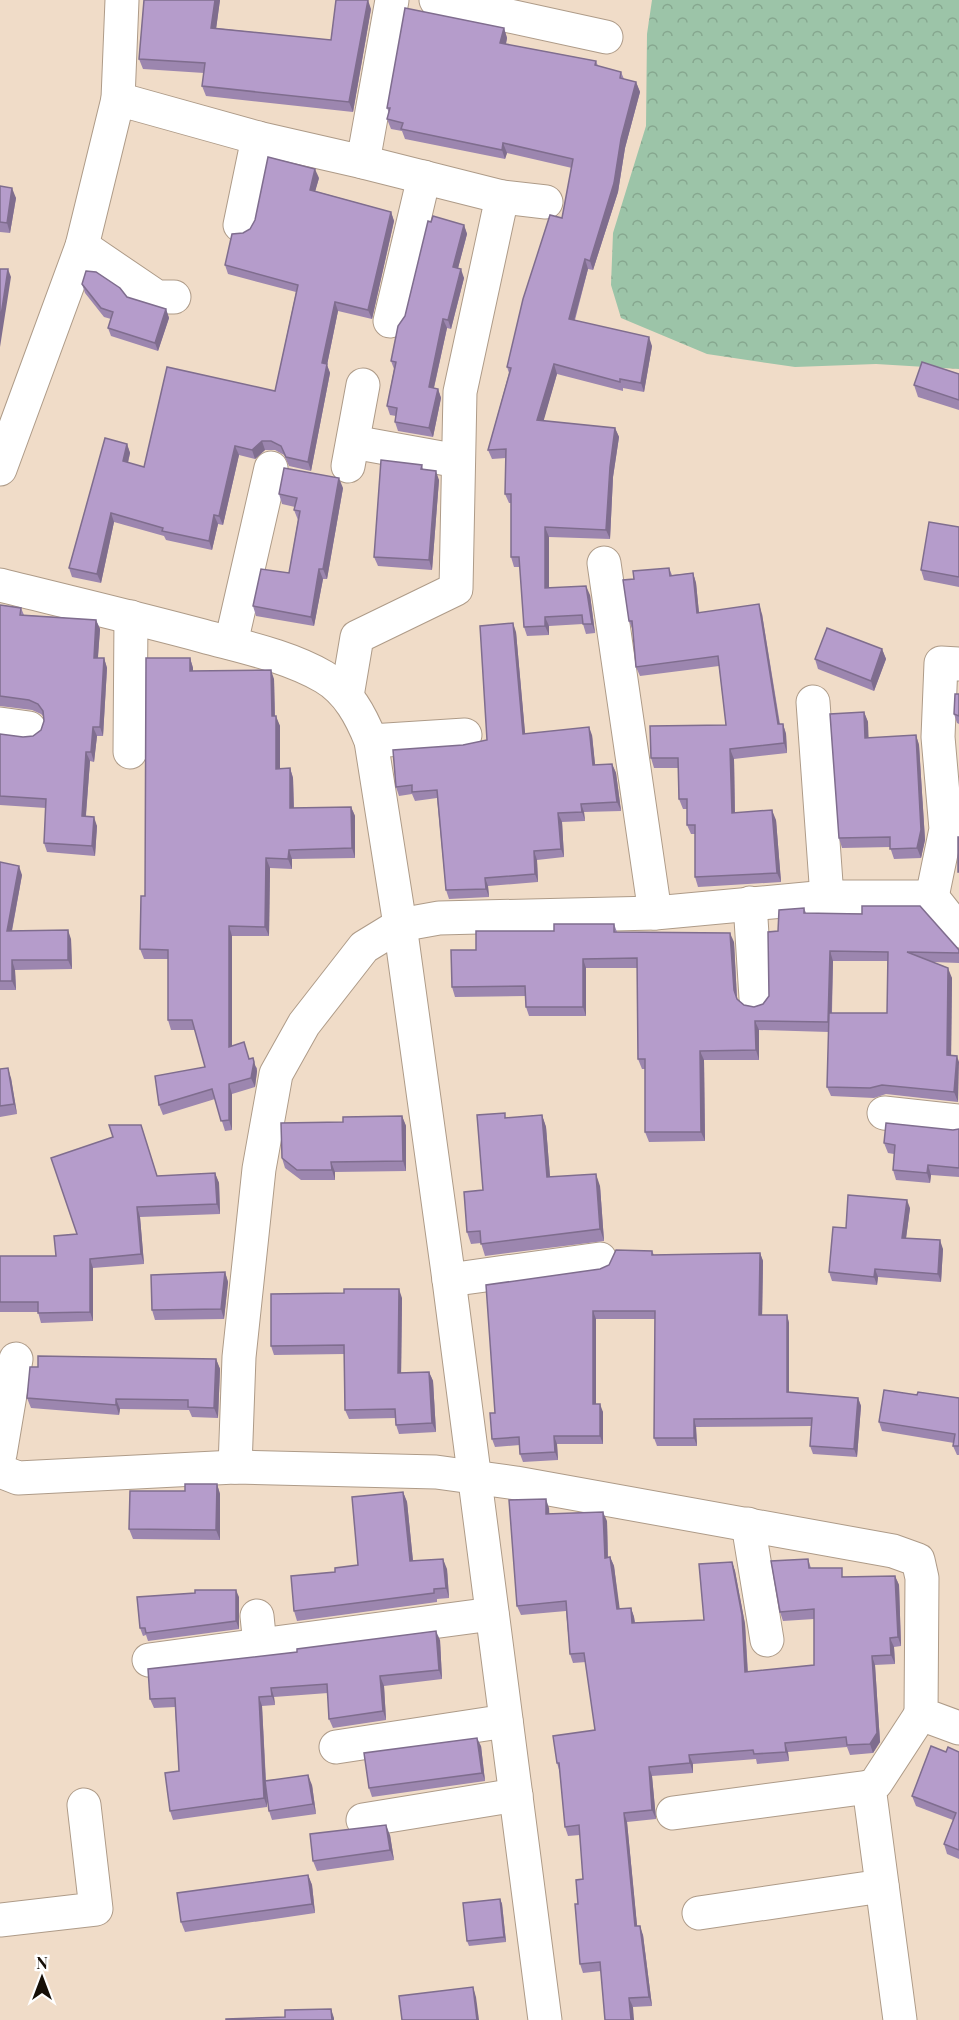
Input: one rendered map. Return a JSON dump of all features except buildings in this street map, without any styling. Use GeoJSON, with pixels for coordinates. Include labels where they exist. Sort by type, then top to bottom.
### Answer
{"type":"FeatureCollection","features":[{"type":"Feature","properties":{"kind":"street"},"geometry":{"type":"LineString","coordinates":[[0,469],[82,246],[118,99],[122,0]]}},
{"type":"Feature","properties":{"kind":"street"},"geometry":{"type":"LineString","coordinates":[[363,162],[392,0]]}},
{"type":"Feature","properties":{"kind":"street"},"geometry":{"type":"LineString","coordinates":[[436,0],[606,37]]}},
{"type":"Feature","properties":{"kind":"street"},"geometry":{"type":"LineString","coordinates":[[118,99],[258,138],[502,196],[546,202]]}},
{"type":"Feature","properties":{"kind":"street"},"geometry":{"type":"LineString","coordinates":[[240,225],[258,138]]}},
{"type":"Feature","properties":{"kind":"street"},"geometry":{"type":"LineString","coordinates":[[390,321],[424,177]]}},
{"type":"Feature","properties":{"kind":"street"},"geometry":{"type":"LineString","coordinates":[[347,696],[357,637],[456,589],[460,392],[502,196]]}},
{"type":"Feature","properties":{"kind":"street"},"geometry":{"type":"LineString","coordinates":[[82,246],[157,297],[174,297]]}},
{"type":"Feature","properties":{"kind":"street"},"geometry":{"type":"LineString","coordinates":[[363,385],[350,454],[458,461]]}},
{"type":"Feature","properties":{"kind":"street"},"geometry":{"type":"LineString","coordinates":[[231,643],[271,468]]}},
{"type":"Feature","properties":{"kind":"street"},"geometry":{"type":"LineString","coordinates":[[604,563],[655,913]]}},
{"type":"Feature","properties":{"kind":"street"},"geometry":{"type":"LineString","coordinates":[[0,585],[231,643],[290,661],[325,677],[347,696],[361,718],[371,741],[400,925],[449,1280],[545,2020]]}},
{"type":"Feature","properties":{"kind":"street"},"geometry":{"type":"LineString","coordinates":[[130,617],[130,752]]}},
{"type":"Feature","properties":{"kind":"street"},"geometry":{"type":"LineString","coordinates":[[932,897],[946,829],[938,737],[941,663],[959,664]]}},
{"type":"Feature","properties":{"kind":"street"},"geometry":{"type":"LineString","coordinates":[[813,702],[827,897]]}},
{"type":"Feature","properties":{"kind":"street"},"geometry":{"type":"LineString","coordinates":[[371,741],[465,735]]}},
{"type":"Feature","properties":{"kind":"street"},"geometry":{"type":"LineString","coordinates":[[235,1467],[239,1357],[259,1169],[276,1074],[304,1024],[364,946],[400,925],[438,918],[655,913],[827,897],[932,897]]}},
{"type":"Feature","properties":{"kind":"street"},"geometry":{"type":"LineString","coordinates":[[932,897],[959,931]]}},
{"type":"Feature","properties":{"kind":"street"},"geometry":{"type":"LineString","coordinates":[[750,903],[756,998]]}},
{"type":"Feature","properties":{"kind":"street"},"geometry":{"type":"LineString","coordinates":[[884,1113],[959,1120]]}},
{"type":"Feature","properties":{"kind":"street"},"geometry":{"type":"LineString","coordinates":[[449,1280],[600,1259]]}},
{"type":"Feature","properties":{"kind":"street"},"geometry":{"type":"LineString","coordinates":[[0,1454],[16,1359]]}},
{"type":"Feature","properties":{"kind":"street"},"geometry":{"type":"LineString","coordinates":[[0,1472],[18,1478],[235,1467],[436,1472],[748,1524],[893,1551],[918,1560],[922,1578],[921,1714],[876,1783],[869,1787],[673,1813]]}},
{"type":"Feature","properties":{"kind":"street"},"geometry":{"type":"LineString","coordinates":[[748,1524],[767,1640]]}},
{"type":"Feature","properties":{"kind":"street"},"geometry":{"type":"LineString","coordinates":[[149,1660],[258,1631],[492,1614]]}},
{"type":"Feature","properties":{"kind":"street"},"geometry":{"type":"LineString","coordinates":[[921,1714],[959,1728]]}},
{"type":"Feature","properties":{"kind":"street"},"geometry":{"type":"LineString","coordinates":[[336,1747],[506,1721]]}},
{"type":"Feature","properties":{"kind":"street"},"geometry":{"type":"LineString","coordinates":[[869,1787],[900,2020]]}},
{"type":"Feature","properties":{"kind":"street"},"geometry":{"type":"LineString","coordinates":[[363,1820],[516,1795]]}},
{"type":"Feature","properties":{"kind":"street"},"geometry":{"type":"LineString","coordinates":[[0,1920],[96,1909],[84,1805]]}},
{"type":"Feature","properties":{"kind":"street"},"geometry":{"type":"LineString","coordinates":[[699,1913],[882,1886]]}},
{"type":"Feature","properties":{"kind":"green space"},"geometry":{"type":"Polygon","coordinates":[[[652,0],[959,0],[959,369],[876,364],[795,367],[707,354],[621,318],[611,285],[613,233],[646,126],[647,34],[652,0]]]}}]}
